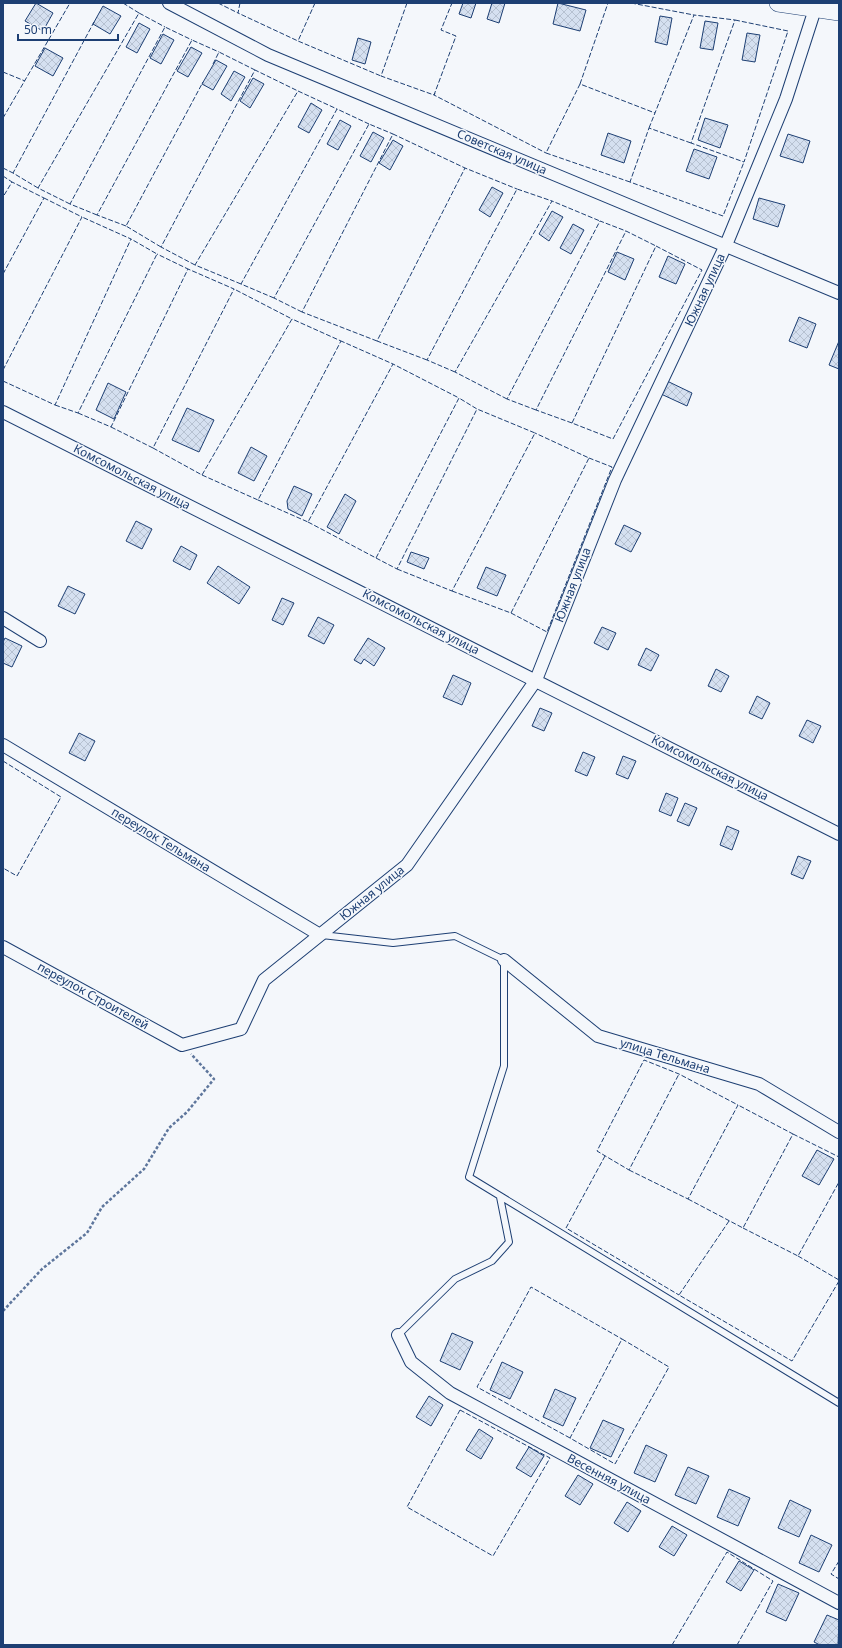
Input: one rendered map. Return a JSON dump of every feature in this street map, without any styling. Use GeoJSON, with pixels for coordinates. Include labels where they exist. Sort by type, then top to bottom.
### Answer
{"type":"FeatureCollection","features":[{"type":"Feature","properties":{"kind":"main road"},"geometry":{"type":"LineString","coordinates":[[778,3],[839,12]]}},
{"type":"Feature","properties":{"kind":"street","name":"Советская улица"},"geometry":{"type":"LineString","coordinates":[[169,3],[268,54],[839,293]]}},
{"type":"Feature","properties":{"kind":"street","name":"Южная улица"},"geometry":{"type":"LineString","coordinates":[[182,1045],[241,1029],[264,980],[407,865],[536,680],[615,480],[726,245],[786,99],[815,9]]}},
{"type":"Feature","properties":{"kind":"street","name":"Комсомольская улица"},"geometry":{"type":"LineString","coordinates":[[3,412],[839,834]]}},
{"type":"Feature","properties":{"kind":"street"},"geometry":{"type":"LineString","coordinates":[[3,618],[40,641]]}},
{"type":"Feature","properties":{"kind":"street","name":"переулок Тельмана"},"geometry":{"type":"LineString","coordinates":[[3,745],[320,935]]}},
{"type":"Feature","properties":{"kind":"street","name":"переулок Строителей"},"geometry":{"type":"LineString","coordinates":[[3,947],[182,1045]]}},
{"type":"Feature","properties":{"kind":"street","name":"улица Тельмана"},"geometry":{"type":"LineString","coordinates":[[504,960],[598,1036],[759,1084],[839,1132]]}},
{"type":"Feature","properties":{"kind":"street","name":"Весенняя улица"},"geometry":{"type":"LineString","coordinates":[[398,1335],[411,1362],[450,1393],[839,1603]]}},
{"type":"Feature","properties":{"kind":"lane"},"geometry":{"type":"LineString","coordinates":[[320,935],[393,943],[455,936],[504,960],[504,1066],[469,1177],[839,1403]]}},
{"type":"Feature","properties":{"kind":"lane"},"geometry":{"type":"LineString","coordinates":[[398,1335],[455,1279],[492,1261],[509,1242],[500,1197]]}},
{"type":"Feature","properties":{"kind":"path"},"geometry":{"type":"LineString","coordinates":[[3,1311],[42,1269],[87,1233],[102,1207],[144,1169],[169,1128],[187,1112],[214,1079],[182,1045]]}},
{"type":"Feature","properties":{"kind":"building"},"geometry":{"type":"Polygon","coordinates":[[[36,3],[53,13],[43,31],[25,21],[36,3]]]}},
{"type":"Feature","properties":{"kind":"building"},"geometry":{"type":"Polygon","coordinates":[[[463,3],[476,3],[471,18],[459,14],[463,3]]]}},
{"type":"Feature","properties":{"kind":"building"},"geometry":{"type":"Polygon","coordinates":[[[492,3],[505,3],[499,23],[487,19],[492,3]]]}},
{"type":"Feature","properties":{"kind":"building"},"geometry":{"type":"Polygon","coordinates":[[[558,3],[586,10],[580,31],[553,24],[558,3]]]}},
{"type":"Feature","properties":{"kind":"building"},"geometry":{"type":"Polygon","coordinates":[[[103,6],[121,16],[110,34],[93,24],[103,6]]]}},
{"type":"Feature","properties":{"kind":"building"},"geometry":{"type":"Polygon","coordinates":[[[660,16],[672,18],[667,45],[655,42],[660,16]]]}},
{"type":"Feature","properties":{"kind":"building"},"geometry":{"type":"Polygon","coordinates":[[[705,21],[718,23],[713,50],[700,48],[705,21]]]}},
{"type":"Feature","properties":{"kind":"building"},"geometry":{"type":"Polygon","coordinates":[[[139,23],[150,29],[137,53],[126,47],[139,23]]]}},
{"type":"Feature","properties":{"kind":"building"},"geometry":{"type":"Polygon","coordinates":[[[747,33],[760,35],[755,62],[742,60],[747,33]]]}},
{"type":"Feature","properties":{"kind":"building"},"geometry":{"type":"Polygon","coordinates":[[[163,34],[174,40],[161,64],[150,58],[163,34]]]}},
{"type":"Feature","properties":{"kind":"building"},"geometry":{"type":"Polygon","coordinates":[[[358,38],[371,42],[365,64],[352,60],[358,38]]]}},
{"type":"Feature","properties":{"kind":"building"},"geometry":{"type":"Polygon","coordinates":[[[191,47],[202,53],[188,77],[177,71],[191,47]]]}},
{"type":"Feature","properties":{"kind":"building"},"geometry":{"type":"Polygon","coordinates":[[[45,48],[63,58],[53,76],[35,66],[45,48]]]}},
{"type":"Feature","properties":{"kind":"building"},"geometry":{"type":"Polygon","coordinates":[[[216,60],[227,66],[213,90],[202,84],[216,60]]]}},
{"type":"Feature","properties":{"kind":"building"},"geometry":{"type":"Polygon","coordinates":[[[234,71],[245,77],[231,101],[221,94],[234,71]]]}},
{"type":"Feature","properties":{"kind":"building"},"geometry":{"type":"Polygon","coordinates":[[[253,78],[264,84],[250,108],[240,101],[253,78]]]}},
{"type":"Feature","properties":{"kind":"building"},"geometry":{"type":"Polygon","coordinates":[[[311,103],[322,110],[309,133],[298,127],[311,103]]]}},
{"type":"Feature","properties":{"kind":"building"},"geometry":{"type":"Polygon","coordinates":[[[705,118],[728,125],[720,148],[698,140],[705,118]]]}},
{"type":"Feature","properties":{"kind":"building"},"geometry":{"type":"Polygon","coordinates":[[[340,120],[351,126],[338,150],[327,144],[340,120]]]}},
{"type":"Feature","properties":{"kind":"building"},"geometry":{"type":"Polygon","coordinates":[[[373,132],[384,138],[371,162],[360,156],[373,132]]]}},
{"type":"Feature","properties":{"kind":"building"},"geometry":{"type":"Polygon","coordinates":[[[608,133],[631,141],[624,163],[601,155],[608,133]]]}},
{"type":"Feature","properties":{"kind":"building"},"geometry":{"type":"Polygon","coordinates":[[[788,134],[810,141],[803,163],[780,156],[788,134]]]}},
{"type":"Feature","properties":{"kind":"building"},"geometry":{"type":"Polygon","coordinates":[[[393,140],[403,146],[390,170],[379,163],[393,140]]]}},
{"type":"Feature","properties":{"kind":"building"},"geometry":{"type":"Polygon","coordinates":[[[694,149],[717,157],[709,179],[686,171],[694,149]]]}},
{"type":"Feature","properties":{"kind":"building"},"geometry":{"type":"Polygon","coordinates":[[[492,187],[503,193],[490,217],[479,210],[492,187]]]}},
{"type":"Feature","properties":{"kind":"building"},"geometry":{"type":"Polygon","coordinates":[[[759,198],[785,205],[778,227],[753,219],[759,198]]]}},
{"type":"Feature","properties":{"kind":"building"},"geometry":{"type":"Polygon","coordinates":[[[552,211],[563,217],[549,241],[539,234],[552,211]]]}},
{"type":"Feature","properties":{"kind":"building"},"geometry":{"type":"Polygon","coordinates":[[[573,224],[584,230],[571,254],[560,248],[573,224]]]}},
{"type":"Feature","properties":{"kind":"building"},"geometry":{"type":"Polygon","coordinates":[[[617,252],[634,259],[625,280],[608,272],[617,252]]]}},
{"type":"Feature","properties":{"kind":"building"},"geometry":{"type":"Polygon","coordinates":[[[668,256],[685,264],[676,284],[659,277],[668,256]]]}},
{"type":"Feature","properties":{"kind":"building"},"geometry":{"type":"Polygon","coordinates":[[[799,317],[816,324],[807,348],[789,341],[799,317]]]}},
{"type":"Feature","properties":{"kind":"building"},"geometry":{"type":"Polygon","coordinates":[[[839,341],[839,369],[829,365],[839,341]]]}},
{"type":"Feature","properties":{"kind":"building"},"geometry":{"type":"Polygon","coordinates":[[[667,381],[692,393],[687,406],[661,394],[667,381]]]}},
{"type":"Feature","properties":{"kind":"building"},"geometry":{"type":"Polygon","coordinates":[[[108,383],[126,392],[114,419],[96,410],[108,383]]]}},
{"type":"Feature","properties":{"kind":"building"},"geometry":{"type":"Polygon","coordinates":[[[187,408],[214,420],[199,452],[172,440],[187,408]]]}},
{"type":"Feature","properties":{"kind":"building"},"geometry":{"type":"Polygon","coordinates":[[[251,447],[267,456],[254,481],[238,473],[251,447]]]}},
{"type":"Feature","properties":{"kind":"building"},"geometry":{"type":"Polygon","coordinates":[[[294,486],[312,494],[302,516],[288,509],[287,501],[294,486]]]}},
{"type":"Feature","properties":{"kind":"building"},"geometry":{"type":"Polygon","coordinates":[[[345,494],[356,501],[339,534],[327,527],[345,494]]]}},
{"type":"Feature","properties":{"kind":"building"},"geometry":{"type":"Polygon","coordinates":[[[136,521],[152,529],[142,549],[126,541],[136,521]]]}},
{"type":"Feature","properties":{"kind":"building"},"geometry":{"type":"Polygon","coordinates":[[[624,525],[641,533],[631,552],[615,544],[624,525]]]}},
{"type":"Feature","properties":{"kind":"building"},"geometry":{"type":"Polygon","coordinates":[[[181,546],[197,555],[190,570],[173,561],[181,546]]]}},
{"type":"Feature","properties":{"kind":"building"},"geometry":{"type":"Polygon","coordinates":[[[411,552],[429,558],[424,569],[407,562],[411,552]]]}},
{"type":"Feature","properties":{"kind":"building"},"geometry":{"type":"Polygon","coordinates":[[[218,566],[250,587],[239,604],[207,583],[218,566]]]}},
{"type":"Feature","properties":{"kind":"building"},"geometry":{"type":"Polygon","coordinates":[[[486,567],[506,575],[497,596],[477,588],[486,567]]]}},
{"type":"Feature","properties":{"kind":"building"},"geometry":{"type":"Polygon","coordinates":[[[68,586],[85,594],[75,614],[58,606],[68,586]]]}},
{"type":"Feature","properties":{"kind":"building"},"geometry":{"type":"Polygon","coordinates":[[[282,598],[294,603],[283,625],[272,620],[282,598]]]}},
{"type":"Feature","properties":{"kind":"building"},"geometry":{"type":"Polygon","coordinates":[[[318,617],[334,625],[324,644],[308,636],[318,617]]]}},
{"type":"Feature","properties":{"kind":"building"},"geometry":{"type":"Polygon","coordinates":[[[602,627],[616,633],[608,650],[594,643],[602,627]]]}},
{"type":"Feature","properties":{"kind":"building"},"geometry":{"type":"Polygon","coordinates":[[[5,638],[22,646],[12,667],[3,663],[3,642],[5,638]]]}},
{"type":"Feature","properties":{"kind":"building"},"geometry":{"type":"Polygon","coordinates":[[[368,638],[385,648],[374,666],[364,659],[361,664],[354,660],[368,638]]]}},
{"type":"Feature","properties":{"kind":"building"},"geometry":{"type":"Polygon","coordinates":[[[646,648],[659,655],[651,671],[638,665],[646,648]]]}},
{"type":"Feature","properties":{"kind":"building"},"geometry":{"type":"Polygon","coordinates":[[[716,669],[729,676],[721,692],[708,686],[716,669]]]}},
{"type":"Feature","properties":{"kind":"building"},"geometry":{"type":"Polygon","coordinates":[[[453,675],[471,683],[462,705],[443,697],[453,675]]]}},
{"type":"Feature","properties":{"kind":"building"},"geometry":{"type":"Polygon","coordinates":[[[757,696],[770,703],[762,719],[749,713],[757,696]]]}},
{"type":"Feature","properties":{"kind":"building"},"geometry":{"type":"Polygon","coordinates":[[[540,708],[552,713],[544,731],[532,726],[540,708]]]}},
{"type":"Feature","properties":{"kind":"building"},"geometry":{"type":"Polygon","coordinates":[[[807,720],[821,726],[813,743],[799,736],[807,720]]]}},
{"type":"Feature","properties":{"kind":"building"},"geometry":{"type":"Polygon","coordinates":[[[79,733],[95,741],[85,761],[69,753],[79,733]]]}},
{"type":"Feature","properties":{"kind":"building"},"geometry":{"type":"Polygon","coordinates":[[[583,752],[595,757],[587,776],[575,771],[583,752]]]}},
{"type":"Feature","properties":{"kind":"building"},"geometry":{"type":"Polygon","coordinates":[[[623,756],[636,761],[628,779],[616,774],[623,756]]]}},
{"type":"Feature","properties":{"kind":"building"},"geometry":{"type":"Polygon","coordinates":[[[666,793],[678,798],[671,816],[659,811],[666,793]]]}},
{"type":"Feature","properties":{"kind":"building"},"geometry":{"type":"Polygon","coordinates":[[[685,803],[697,808],[689,826],[677,821],[685,803]]]}},
{"type":"Feature","properties":{"kind":"building"},"geometry":{"type":"Polygon","coordinates":[[[727,826],[739,831],[732,850],[720,845],[727,826]]]}},
{"type":"Feature","properties":{"kind":"building"},"geometry":{"type":"Polygon","coordinates":[[[798,856],[811,861],[803,879],[791,874],[798,856]]]}},
{"type":"Feature","properties":{"kind":"building"},"geometry":{"type":"Polygon","coordinates":[[[817,1150],[834,1159],[819,1185],[802,1176],[817,1150]]]}},
{"type":"Feature","properties":{"kind":"building"},"geometry":{"type":"Polygon","coordinates":[[[452,1333],[473,1342],[460,1370],[440,1361],[452,1333]]]}},
{"type":"Feature","properties":{"kind":"building"},"geometry":{"type":"Polygon","coordinates":[[[502,1362],[523,1372],[510,1399],[490,1390],[502,1362]]]}},
{"type":"Feature","properties":{"kind":"building"},"geometry":{"type":"Polygon","coordinates":[[[555,1389],[576,1398],[563,1426],[543,1417],[555,1389]]]}},
{"type":"Feature","properties":{"kind":"building"},"geometry":{"type":"Polygon","coordinates":[[[429,1396],[443,1405],[431,1426],[416,1417],[429,1396]]]}},
{"type":"Feature","properties":{"kind":"building"},"geometry":{"type":"Polygon","coordinates":[[[603,1420],[624,1429],[611,1457],[590,1448],[603,1420]]]}},
{"type":"Feature","properties":{"kind":"building"},"geometry":{"type":"Polygon","coordinates":[[[479,1429],[493,1438],[481,1459],[466,1450],[479,1429]]]}},
{"type":"Feature","properties":{"kind":"building"},"geometry":{"type":"Polygon","coordinates":[[[646,1445],[667,1455],[655,1482],[634,1473],[646,1445]]]}},
{"type":"Feature","properties":{"kind":"building"},"geometry":{"type":"Polygon","coordinates":[[[529,1447],[544,1456],[531,1477],[516,1468],[529,1447]]]}},
{"type":"Feature","properties":{"kind":"building"},"geometry":{"type":"Polygon","coordinates":[[[688,1467],[709,1476],[696,1504],[675,1495],[688,1467]]]}},
{"type":"Feature","properties":{"kind":"building"},"geometry":{"type":"Polygon","coordinates":[[[578,1475],[593,1484],[580,1505],[565,1496],[578,1475]]]}},
{"type":"Feature","properties":{"kind":"building"},"geometry":{"type":"Polygon","coordinates":[[[729,1489],[750,1498],[738,1526],[717,1517],[729,1489]]]}},
{"type":"Feature","properties":{"kind":"building"},"geometry":{"type":"Polygon","coordinates":[[[790,1500],[811,1510],[799,1537],[778,1528],[790,1500]]]}},
{"type":"Feature","properties":{"kind":"building"},"geometry":{"type":"Polygon","coordinates":[[[627,1502],[641,1511],[628,1532],[614,1523],[627,1502]]]}},
{"type":"Feature","properties":{"kind":"building"},"geometry":{"type":"Polygon","coordinates":[[[672,1526],[687,1535],[674,1556],[659,1547],[672,1526]]]}},
{"type":"Feature","properties":{"kind":"building"},"geometry":{"type":"Polygon","coordinates":[[[811,1535],[832,1545],[819,1572],[799,1563],[811,1535]]]}},
{"type":"Feature","properties":{"kind":"building"},"geometry":{"type":"Polygon","coordinates":[[[739,1561],[754,1570],[741,1591],[726,1582],[739,1561]]]}},
{"type":"Feature","properties":{"kind":"building"},"geometry":{"type":"Polygon","coordinates":[[[778,1584],[799,1593],[786,1621],[766,1612],[778,1584]]]}},
{"type":"Feature","properties":{"kind":"building"},"geometry":{"type":"Polygon","coordinates":[[[827,1615],[839,1620],[838,1645],[820,1645],[814,1642],[827,1615]]]}},
{"type":"Feature","properties":{"kind":"fence"},"geometry":{"type":"LineString","coordinates":[[3,118],[70,3]]}},
{"type":"Feature","properties":{"kind":"fence"},"geometry":{"type":"LineString","coordinates":[[123,3],[139,13]]}},
{"type":"Feature","properties":{"kind":"fence"},"geometry":{"type":"LineString","coordinates":[[218,3],[238,13]]}},
{"type":"Feature","properties":{"kind":"fence"},"geometry":{"type":"LineString","coordinates":[[240,3],[238,13],[298,41]]}},
{"type":"Feature","properties":{"kind":"fence"},"geometry":{"type":"LineString","coordinates":[[315,3],[298,41],[381,76]]}},
{"type":"Feature","properties":{"kind":"fence"},"geometry":{"type":"LineString","coordinates":[[407,3],[381,76],[434,95],[456,36],[441,30],[452,3]]}},
{"type":"Feature","properties":{"kind":"fence"},"geometry":{"type":"LineString","coordinates":[[580,84],[608,3]]}},
{"type":"Feature","properties":{"kind":"fence"},"geometry":{"type":"LineString","coordinates":[[631,3],[694,15]]}},
{"type":"Feature","properties":{"kind":"fence"},"geometry":{"type":"LineString","coordinates":[[70,204],[38,188],[139,13],[165,27]]}},
{"type":"Feature","properties":{"kind":"fence"},"geometry":{"type":"LineString","coordinates":[[649,128],[694,15],[735,20]]}},
{"type":"Feature","properties":{"kind":"fence"},"geometry":{"type":"LineString","coordinates":[[735,20],[788,31],[744,162],[691,143],[735,20]]}},
{"type":"Feature","properties":{"kind":"fence"},"geometry":{"type":"LineString","coordinates":[[38,188],[13,173],[94,22]]}},
{"type":"Feature","properties":{"kind":"fence"},"geometry":{"type":"LineString","coordinates":[[97,215],[70,204],[165,27],[192,40]]}},
{"type":"Feature","properties":{"kind":"fence"},"geometry":{"type":"LineString","coordinates":[[126,226],[97,215],[192,40],[219,52]]}},
{"type":"Feature","properties":{"kind":"fence"},"geometry":{"type":"LineString","coordinates":[[213,64],[219,52],[255,70]]}},
{"type":"Feature","properties":{"kind":"fence"},"geometry":{"type":"LineString","coordinates":[[195,265],[161,247],[255,70],[298,91]]}},
{"type":"Feature","properties":{"kind":"fence"},"geometry":{"type":"LineString","coordinates":[[3,72],[25,81]]}},
{"type":"Feature","properties":{"kind":"fence"},"geometry":{"type":"LineString","coordinates":[[161,247],[126,226],[203,82]]}},
{"type":"Feature","properties":{"kind":"fence"},"geometry":{"type":"LineString","coordinates":[[630,182],[546,153],[580,84],[655,113]]}},
{"type":"Feature","properties":{"kind":"fence"},"geometry":{"type":"LineString","coordinates":[[241,284],[195,265],[298,91],[337,109]]}},
{"type":"Feature","properties":{"kind":"fence"},"geometry":{"type":"LineString","coordinates":[[435,93],[434,95],[546,153]]}},
{"type":"Feature","properties":{"kind":"fence"},"geometry":{"type":"LineString","coordinates":[[274,298],[241,284],[337,109],[369,124]]}},
{"type":"Feature","properties":{"kind":"fence"},"geometry":{"type":"LineString","coordinates":[[302,312],[274,298],[369,124],[393,134]]}},
{"type":"Feature","properties":{"kind":"fence"},"geometry":{"type":"LineString","coordinates":[[691,143],[649,128],[630,182],[723,216],[744,162]]}},
{"type":"Feature","properties":{"kind":"fence"},"geometry":{"type":"LineString","coordinates":[[377,341],[302,312],[393,134],[465,168]]}},
{"type":"Feature","properties":{"kind":"fence"},"geometry":{"type":"LineString","coordinates":[[3,168],[13,173]]}},
{"type":"Feature","properties":{"kind":"fence"},"geometry":{"type":"LineString","coordinates":[[427,360],[377,341],[465,168],[517,189]]}},
{"type":"Feature","properties":{"kind":"fence"},"geometry":{"type":"LineString","coordinates":[[3,176],[12,182],[3,197]]}},
{"type":"Feature","properties":{"kind":"fence"},"geometry":{"type":"LineString","coordinates":[[3,274],[44,198],[12,182]]}},
{"type":"Feature","properties":{"kind":"fence"},"geometry":{"type":"LineString","coordinates":[[455,372],[427,360],[517,189],[552,201]]}},
{"type":"Feature","properties":{"kind":"fence"},"geometry":{"type":"LineString","coordinates":[[3,370],[82,217],[44,198]]}},
{"type":"Feature","properties":{"kind":"fence"},"geometry":{"type":"LineString","coordinates":[[507,399],[455,372],[552,201],[600,221]]}},
{"type":"Feature","properties":{"kind":"fence"},"geometry":{"type":"LineString","coordinates":[[3,381],[55,405],[131,239],[82,217]]}},
{"type":"Feature","properties":{"kind":"fence"},"geometry":{"type":"LineString","coordinates":[[536,410],[507,399],[600,221],[626,231]]}},
{"type":"Feature","properties":{"kind":"fence"},"geometry":{"type":"LineString","coordinates":[[572,423],[536,410],[626,231],[656,246]]}},
{"type":"Feature","properties":{"kind":"fence"},"geometry":{"type":"LineString","coordinates":[[55,405],[78,413],[157,254],[131,239]]}},
{"type":"Feature","properties":{"kind":"fence"},"geometry":{"type":"LineString","coordinates":[[656,246],[702,270],[613,439],[572,423],[656,246]]}},
{"type":"Feature","properties":{"kind":"fence"},"geometry":{"type":"LineString","coordinates":[[78,413],[111,427],[188,269],[157,254]]}},
{"type":"Feature","properties":{"kind":"fence"},"geometry":{"type":"LineString","coordinates":[[111,427],[153,448],[234,289],[188,269]]}},
{"type":"Feature","properties":{"kind":"fence"},"geometry":{"type":"LineString","coordinates":[[153,448],[202,475],[292,319],[234,289]]}},
{"type":"Feature","properties":{"kind":"fence"},"geometry":{"type":"LineString","coordinates":[[202,475],[258,500],[341,341],[292,319]]}},
{"type":"Feature","properties":{"kind":"fence"},"geometry":{"type":"LineString","coordinates":[[258,500],[308,522],[393,364],[341,341]]}},
{"type":"Feature","properties":{"kind":"fence"},"geometry":{"type":"LineString","coordinates":[[308,522],[376,558],[459,398],[393,364]]}},
{"type":"Feature","properties":{"kind":"fence"},"geometry":{"type":"LineString","coordinates":[[376,558],[397,569],[477,409],[459,398]]}},
{"type":"Feature","properties":{"kind":"fence"},"geometry":{"type":"LineString","coordinates":[[397,569],[452,591],[535,433],[477,409]]}},
{"type":"Feature","properties":{"kind":"fence"},"geometry":{"type":"LineString","coordinates":[[452,591],[511,613],[589,458],[535,433]]}},
{"type":"Feature","properties":{"kind":"fence"},"geometry":{"type":"LineString","coordinates":[[511,613],[547,632],[612,467],[589,458]]}},
{"type":"Feature","properties":{"kind":"fence"},"geometry":{"type":"LineString","coordinates":[[3,761],[61,797],[17,876],[3,868]]}},
{"type":"Feature","properties":{"kind":"fence"},"geometry":{"type":"LineString","coordinates":[[629,1170],[688,1199],[738,1105],[679,1074],[644,1060],[597,1151],[629,1170],[679,1074]]}},
{"type":"Feature","properties":{"kind":"fence"},"geometry":{"type":"LineString","coordinates":[[688,1199],[743,1228],[793,1134],[738,1105]]}},
{"type":"Feature","properties":{"kind":"fence"},"geometry":{"type":"LineString","coordinates":[[793,1134],[839,1157]]}},
{"type":"Feature","properties":{"kind":"fence"},"geometry":{"type":"LineString","coordinates":[[605,1156],[566,1228],[679,1295]]}},
{"type":"Feature","properties":{"kind":"fence"},"geometry":{"type":"LineString","coordinates":[[743,1228],[798,1256],[839,1182]]}},
{"type":"Feature","properties":{"kind":"fence"},"geometry":{"type":"LineString","coordinates":[[729,1221],[679,1295],[792,1361],[839,1281]]}},
{"type":"Feature","properties":{"kind":"fence"},"geometry":{"type":"LineString","coordinates":[[798,1256],[839,1280]]}},
{"type":"Feature","properties":{"kind":"fence"},"geometry":{"type":"LineString","coordinates":[[570,1438],[477,1387],[531,1287],[622,1339]]}},
{"type":"Feature","properties":{"kind":"fence"},"geometry":{"type":"LineString","coordinates":[[622,1339],[669,1367],[615,1464],[570,1438],[622,1339]]}},
{"type":"Feature","properties":{"kind":"fence"},"geometry":{"type":"LineString","coordinates":[[460,1410],[550,1458],[493,1556],[407,1507],[460,1410]]}},
{"type":"Feature","properties":{"kind":"fence"},"geometry":{"type":"LineString","coordinates":[[672,1645],[727,1552],[773,1581],[737,1645]]}},
{"type":"Feature","properties":{"kind":"fence"},"geometry":{"type":"LineString","coordinates":[[839,1561],[831,1574],[839,1579]]}}]}
